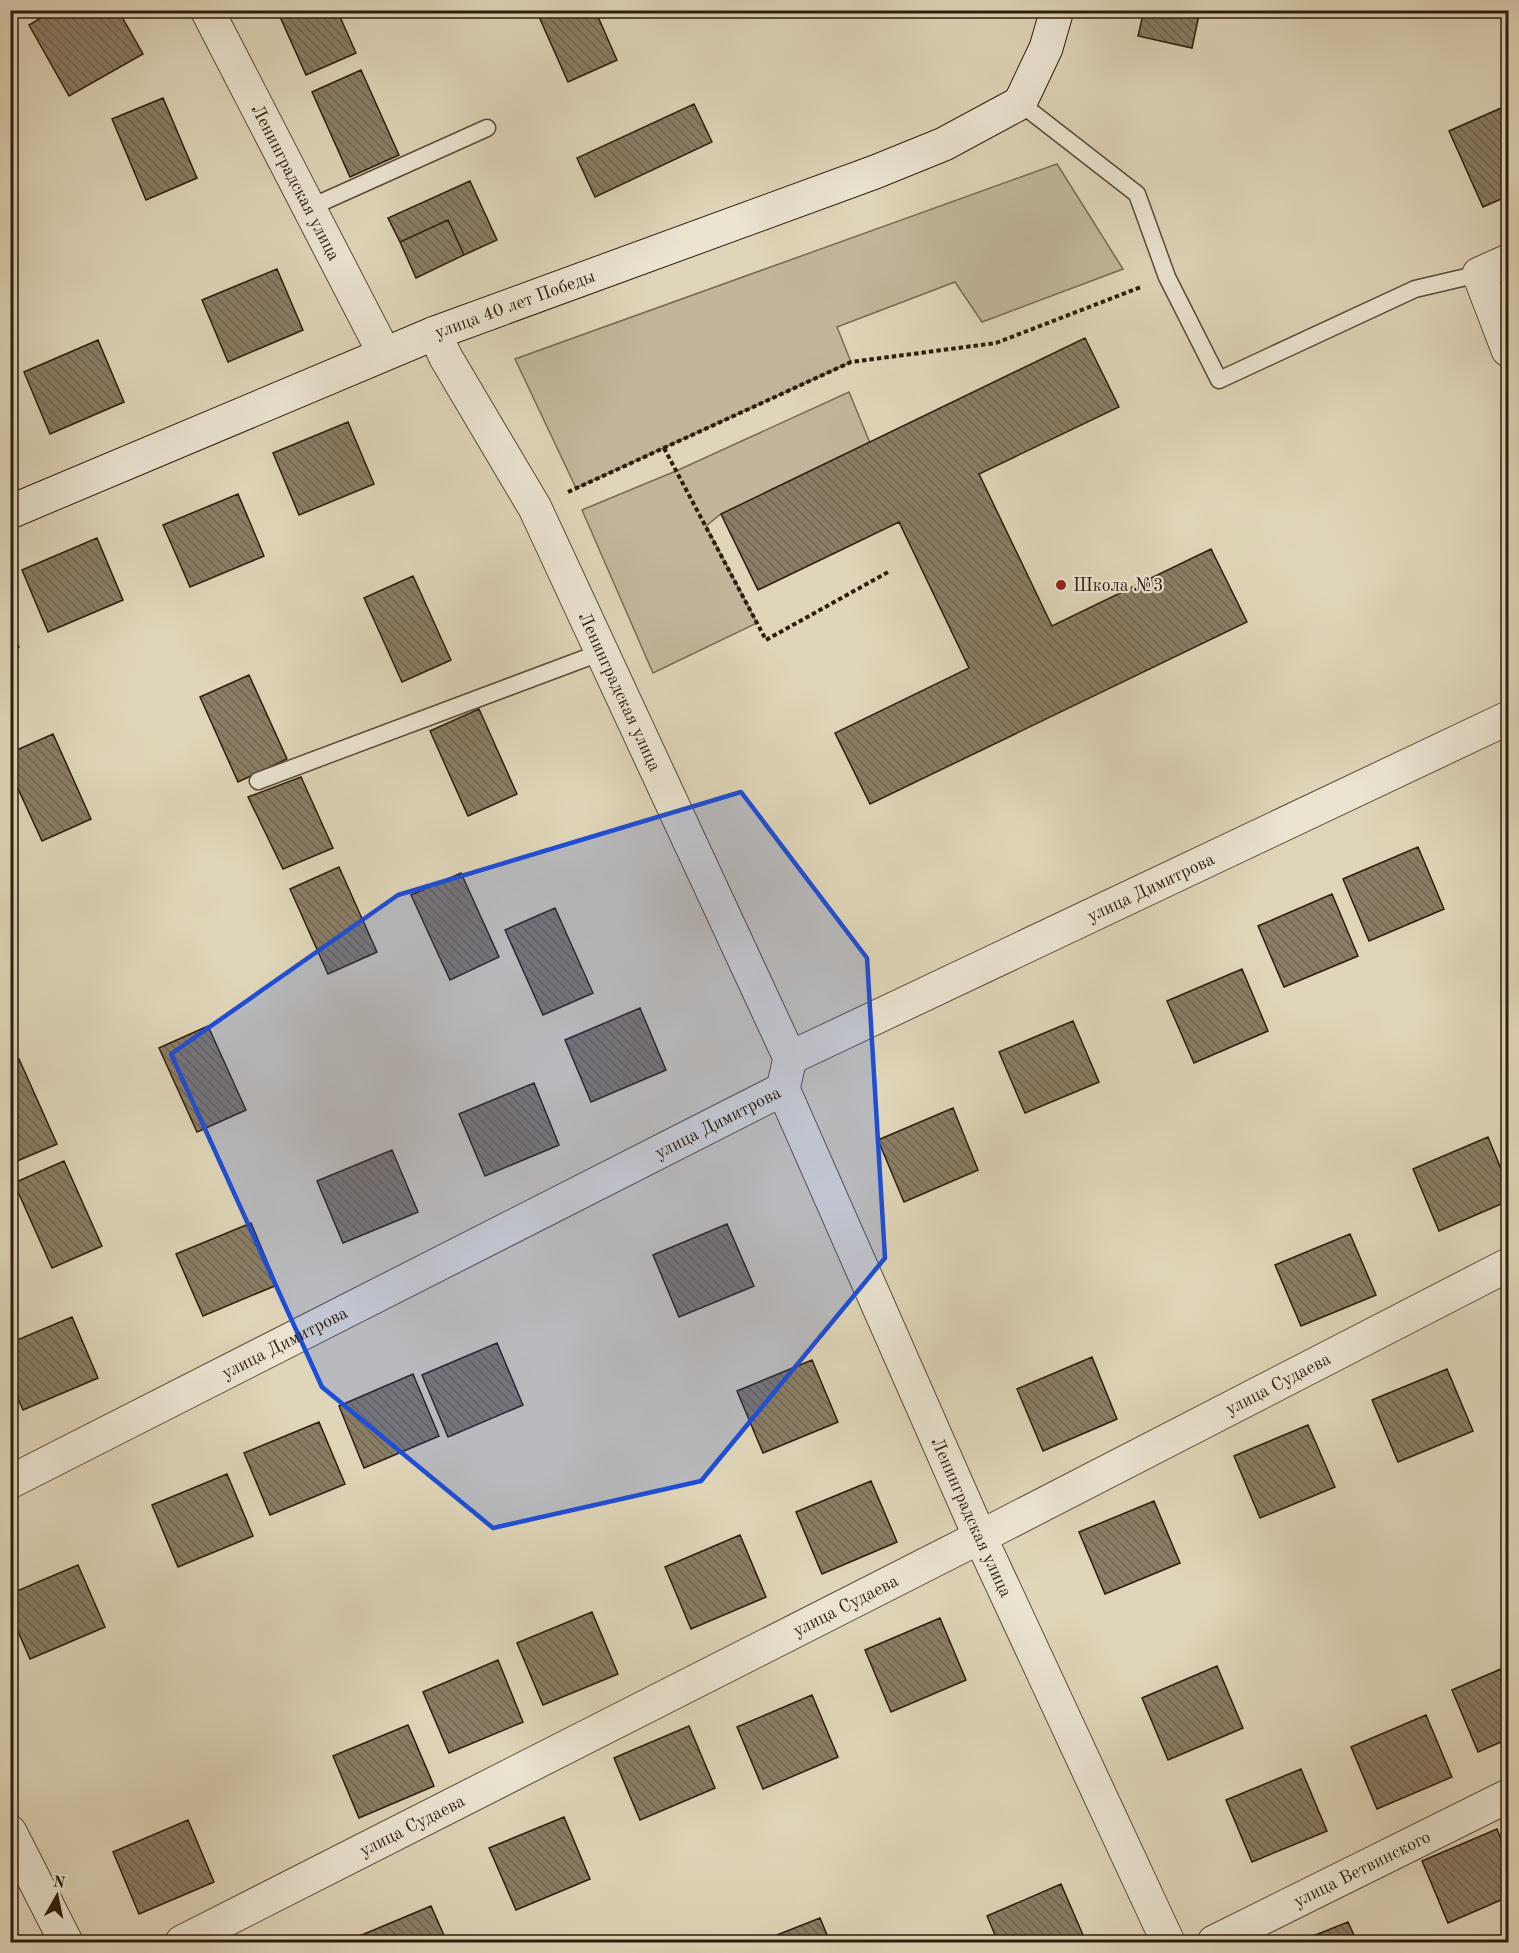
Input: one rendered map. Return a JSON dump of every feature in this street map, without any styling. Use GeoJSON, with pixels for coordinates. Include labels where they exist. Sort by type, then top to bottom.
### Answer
{"type":"FeatureCollection","features":[{"type":"Feature","properties":{"kind":"street","name":"Ленинградская улица"},"geometry":{"type":"LineString","coordinates":[[207,10],[384,353]]}},
{"type":"Feature","properties":{"kind":"street"},"geometry":{"type":"LineString","coordinates":[[1020,103],[1046,48],[1058,10]]}},
{"type":"Feature","properties":{"kind":"street","name":"улица 40 лет Победы"},"geometry":{"type":"LineString","coordinates":[[10,512],[384,353],[875,172],[944,144],[1020,103]]}},
{"type":"Feature","properties":{"kind":"street"},"geometry":{"type":"LineString","coordinates":[[1509,261],[1479,274],[1509,350]]}},
{"type":"Feature","properties":{"kind":"street","name":"Ленинградская улица"},"geometry":{"type":"LineString","coordinates":[[435,333],[445,356],[535,508],[790,1058]]}},
{"type":"Feature","properties":{"kind":"street","name":"улица Димитрова"},"geometry":{"type":"LineString","coordinates":[[10,1482],[783,1089],[790,1058],[1509,718]]}},
{"type":"Feature","properties":{"kind":"street","name":"Ленинградская улица"},"geometry":{"type":"LineString","coordinates":[[783,1089],[980,1537],[1168,1942]]}},
{"type":"Feature","properties":{"kind":"street","name":"улица Судаева"},"geometry":{"type":"LineString","coordinates":[[182,1942],[980,1537],[1509,1264]]}},
{"type":"Feature","properties":{"kind":"street","name":"улица Ветвинского"},"geometry":{"type":"LineString","coordinates":[[1214,1942],[1509,1796]]}},
{"type":"Feature","properties":{"kind":"street"},"geometry":{"type":"LineString","coordinates":[[10,1832],[66,1942]]}},
{"type":"Feature","properties":{"kind":"lane"},"geometry":{"type":"LineString","coordinates":[[1020,103],[1137,194],[1167,277],[1219,380],[1415,289],[1479,274]]}},
{"type":"Feature","properties":{"kind":"lane"},"geometry":{"type":"LineString","coordinates":[[309,208],[487,128]]}},
{"type":"Feature","properties":{"kind":"lane"},"geometry":{"type":"LineString","coordinates":[[258,781],[602,652]]}},
{"type":"Feature","properties":{"kind":"path"},"geometry":{"type":"LineString","coordinates":[[535,508],[851,362],[996,343],[1167,277]]}},
{"type":"Feature","properties":{"kind":"path"},"geometry":{"type":"LineString","coordinates":[[664,448],[766,640],[890,571]]}},
{"type":"Feature","properties":{"kind":"highlighted area"},"geometry":{"type":"Polygon","coordinates":[[[741,792],[867,958],[885,1258],[701,1481],[493,1528],[322,1387],[171,1054],[398,895],[741,792]]]}},
{"type":"Feature","properties":{"kind":"shaded area"},"geometry":{"type":"Polygon","coordinates":[[[1057,164],[1123,269],[982,322],[955,282],[837,327],[851,362],[576,488],[515,359],[1057,164]]]}},
{"type":"Feature","properties":{"kind":"shaded area"},"geometry":{"type":"Polygon","coordinates":[[[849,392],[870,443],[721,514],[706,526],[757,623],[653,673],[582,510],[676,471],[849,392]]]}},
{"type":"Feature","properties":{"kind":"building"},"geometry":{"type":"Polygon","coordinates":[[[10,10],[15,10],[18,18],[10,21],[10,10]]]}},
{"type":"Feature","properties":{"kind":"building"},"geometry":{"type":"Polygon","coordinates":[[[54,10],[118,10],[143,54],[69,96],[29,25],[54,10]]]}},
{"type":"Feature","properties":{"kind":"building"},"geometry":{"type":"Polygon","coordinates":[[[277,10],[337,10],[356,53],[306,75],[277,10]]]}},
{"type":"Feature","properties":{"kind":"building"},"geometry":{"type":"Polygon","coordinates":[[[536,10],[595,10],[617,60],[568,82],[536,10]]]}},
{"type":"Feature","properties":{"kind":"building"},"geometry":{"type":"Polygon","coordinates":[[[1144,10],[1200,10],[1192,48],[1138,36],[1144,10]]]}},
{"type":"Feature","properties":{"kind":"building"},"geometry":{"type":"Polygon","coordinates":[[[361,70],[399,155],[350,177],[312,92],[361,70]]]}},
{"type":"Feature","properties":{"kind":"building"},"geometry":{"type":"Polygon","coordinates":[[[163,98],[197,178],[146,200],[112,119],[163,98]]]}},
{"type":"Feature","properties":{"kind":"building"},"geometry":{"type":"Polygon","coordinates":[[[694,104],[712,142],[595,197],[577,158],[694,104]]]}},
{"type":"Feature","properties":{"kind":"building"},"geometry":{"type":"Polygon","coordinates":[[[1508,105],[1508,196],[1483,207],[1449,131],[1508,105]]]}},
{"type":"Feature","properties":{"kind":"building"},"geometry":{"type":"Polygon","coordinates":[[[470,181],[497,240],[464,255],[448,220],[400,242],[388,218],[470,181]]]}},
{"type":"Feature","properties":{"kind":"building"},"geometry":{"type":"Polygon","coordinates":[[[448,220],[464,255],[416,278],[400,242],[448,220]]]}},
{"type":"Feature","properties":{"kind":"building"},"geometry":{"type":"Polygon","coordinates":[[[277,269],[303,330],[228,362],[202,300],[277,269]]]}},
{"type":"Feature","properties":{"kind":"building"},"geometry":{"type":"Polygon","coordinates":[[[1085,338],[1119,407],[979,474],[1052,626],[1211,549],[1247,622],[870,804],[835,733],[969,668],[899,522],[758,590],[721,514],[1085,338]]]}},
{"type":"Feature","properties":{"kind":"building"},"geometry":{"type":"Polygon","coordinates":[[[98,340],[124,402],[50,434],[24,372],[98,340]]]}},
{"type":"Feature","properties":{"kind":"building"},"geometry":{"type":"Polygon","coordinates":[[[348,422],[374,484],[299,515],[273,453],[348,422]]]}},
{"type":"Feature","properties":{"kind":"building"},"geometry":{"type":"Polygon","coordinates":[[[238,494],[264,556],[190,587],[163,525],[238,494]]]}},
{"type":"Feature","properties":{"kind":"building"},"geometry":{"type":"Polygon","coordinates":[[[97,538],[123,600],[48,632],[22,570],[97,538]]]}},
{"type":"Feature","properties":{"kind":"building"},"geometry":{"type":"Polygon","coordinates":[[[413,576],[451,660],[402,682],[364,598],[413,576]]]}},
{"type":"Feature","properties":{"kind":"building"},"geometry":{"type":"Polygon","coordinates":[[[10,627],[19,647],[10,651],[10,627]]]}},
{"type":"Feature","properties":{"kind":"building"},"geometry":{"type":"Polygon","coordinates":[[[249,675],[287,759],[238,782],[200,697],[249,675]]]}},
{"type":"Feature","properties":{"kind":"building"},"geometry":{"type":"Polygon","coordinates":[[[479,709],[517,794],[468,816],[430,731],[479,709]]]}},
{"type":"Feature","properties":{"kind":"building"},"geometry":{"type":"Polygon","coordinates":[[[53,734],[91,819],[42,841],[10,771],[10,753],[53,734]]]}},
{"type":"Feature","properties":{"kind":"building"},"geometry":{"type":"Polygon","coordinates":[[[301,777],[333,848],[283,869],[248,797],[301,777]]]}},
{"type":"Feature","properties":{"kind":"building"},"geometry":{"type":"Polygon","coordinates":[[[1418,847],[1444,909],[1369,941],[1343,879],[1418,847]]]}},
{"type":"Feature","properties":{"kind":"building"},"geometry":{"type":"Polygon","coordinates":[[[339,867],[377,952],[328,974],[290,889],[339,867]]]}},
{"type":"Feature","properties":{"kind":"building"},"geometry":{"type":"Polygon","coordinates":[[[461,873],[499,957],[450,980],[411,895],[461,873]]]}},
{"type":"Feature","properties":{"kind":"building"},"geometry":{"type":"Polygon","coordinates":[[[1332,894],[1358,956],[1284,987],[1258,926],[1332,894]]]}},
{"type":"Feature","properties":{"kind":"building"},"geometry":{"type":"Polygon","coordinates":[[[555,908],[593,993],[543,1015],[505,930],[555,908]]]}},
{"type":"Feature","properties":{"kind":"building"},"geometry":{"type":"Polygon","coordinates":[[[1242,969],[1268,1031],[1194,1063],[1167,1001],[1242,969]]]}},
{"type":"Feature","properties":{"kind":"building"},"geometry":{"type":"Polygon","coordinates":[[[640,1008],[666,1070],[591,1102],[565,1040],[640,1008]]]}},
{"type":"Feature","properties":{"kind":"building"},"geometry":{"type":"Polygon","coordinates":[[[1073,1021],[1099,1082],[1025,1113],[999,1052],[1073,1021]]]}},
{"type":"Feature","properties":{"kind":"building"},"geometry":{"type":"Polygon","coordinates":[[[208,1026],[246,1110],[197,1132],[159,1048],[208,1026]]]}},
{"type":"Feature","properties":{"kind":"building"},"geometry":{"type":"Polygon","coordinates":[[[19,1059],[57,1144],[10,1164],[10,1062],[19,1059]]]}},
{"type":"Feature","properties":{"kind":"building"},"geometry":{"type":"Polygon","coordinates":[[[534,1083],[559,1145],[485,1176],[459,1114],[534,1083]]]}},
{"type":"Feature","properties":{"kind":"building"},"geometry":{"type":"Polygon","coordinates":[[[953,1108],[978,1170],[904,1202],[878,1140],[953,1108]]]}},
{"type":"Feature","properties":{"kind":"building"},"geometry":{"type":"Polygon","coordinates":[[[1488,1137],[1508,1186],[1508,1201],[1439,1231],[1413,1169],[1488,1137]]]}},
{"type":"Feature","properties":{"kind":"building"},"geometry":{"type":"Polygon","coordinates":[[[392,1150],[418,1212],[343,1243],[317,1181],[392,1150]]]}},
{"type":"Feature","properties":{"kind":"building"},"geometry":{"type":"Polygon","coordinates":[[[64,1161],[102,1246],[52,1268],[14,1183],[64,1161]]]}},
{"type":"Feature","properties":{"kind":"building"},"geometry":{"type":"Polygon","coordinates":[[[251,1223],[277,1285],[203,1316],[176,1254],[251,1223]]]}},
{"type":"Feature","properties":{"kind":"building"},"geometry":{"type":"Polygon","coordinates":[[[727,1224],[754,1286],[679,1317],[653,1255],[727,1224]]]}},
{"type":"Feature","properties":{"kind":"building"},"geometry":{"type":"Polygon","coordinates":[[[1350,1234],[1376,1295],[1301,1326],[1275,1265],[1350,1234]]]}},
{"type":"Feature","properties":{"kind":"building"},"geometry":{"type":"Polygon","coordinates":[[[72,1317],[98,1378],[23,1410],[10,1380],[10,1343],[72,1317]]]}},
{"type":"Feature","properties":{"kind":"building"},"geometry":{"type":"Polygon","coordinates":[[[497,1343],[523,1405],[448,1437],[422,1375],[497,1343]]]}},
{"type":"Feature","properties":{"kind":"building"},"geometry":{"type":"Polygon","coordinates":[[[1092,1357],[1117,1419],[1043,1451],[1017,1389],[1092,1357]]]}},
{"type":"Feature","properties":{"kind":"building"},"geometry":{"type":"Polygon","coordinates":[[[812,1360],[838,1422],[763,1453],[737,1391],[812,1360]]]}},
{"type":"Feature","properties":{"kind":"building"},"geometry":{"type":"Polygon","coordinates":[[[1447,1369],[1473,1431],[1398,1462],[1372,1400],[1447,1369]]]}},
{"type":"Feature","properties":{"kind":"building"},"geometry":{"type":"Polygon","coordinates":[[[413,1374],[439,1436],[364,1468],[339,1406],[413,1374]]]}},
{"type":"Feature","properties":{"kind":"building"},"geometry":{"type":"Polygon","coordinates":[[[319,1422],[345,1484],[270,1515],[244,1453],[319,1422]]]}},
{"type":"Feature","properties":{"kind":"building"},"geometry":{"type":"Polygon","coordinates":[[[1308,1425],[1335,1487],[1260,1518],[1234,1456],[1308,1425]]]}},
{"type":"Feature","properties":{"kind":"building"},"geometry":{"type":"Polygon","coordinates":[[[227,1474],[253,1536],[178,1567],[152,1505],[227,1474]]]}},
{"type":"Feature","properties":{"kind":"building"},"geometry":{"type":"Polygon","coordinates":[[[871,1481],[897,1542],[822,1574],[796,1512],[871,1481]]]}},
{"type":"Feature","properties":{"kind":"building"},"geometry":{"type":"Polygon","coordinates":[[[1154,1501],[1180,1563],[1105,1594],[1079,1532],[1154,1501]]]}},
{"type":"Feature","properties":{"kind":"building"},"geometry":{"type":"Polygon","coordinates":[[[740,1535],[766,1597],[691,1629],[665,1567],[740,1535]]]}},
{"type":"Feature","properties":{"kind":"building"},"geometry":{"type":"Polygon","coordinates":[[[78,1565],[105,1627],[30,1659],[10,1613],[10,1594],[78,1565]]]}},
{"type":"Feature","properties":{"kind":"building"},"geometry":{"type":"Polygon","coordinates":[[[592,1612],[618,1674],[543,1705],[517,1643],[592,1612]]]}},
{"type":"Feature","properties":{"kind":"building"},"geometry":{"type":"Polygon","coordinates":[[[940,1618],[966,1680],[891,1712],[865,1650],[940,1618]]]}},
{"type":"Feature","properties":{"kind":"building"},"geometry":{"type":"Polygon","coordinates":[[[498,1660],[523,1722],[449,1753],[423,1692],[498,1660]]]}},
{"type":"Feature","properties":{"kind":"building"},"geometry":{"type":"Polygon","coordinates":[[[1217,1666],[1243,1728],[1168,1760],[1142,1698],[1217,1666]]]}},
{"type":"Feature","properties":{"kind":"building"},"geometry":{"type":"Polygon","coordinates":[[[1508,1666],[1508,1739],[1478,1752],[1452,1690],[1508,1666]]]}},
{"type":"Feature","properties":{"kind":"building"},"geometry":{"type":"Polygon","coordinates":[[[812,1695],[838,1757],[763,1789],[737,1727],[812,1695]]]}},
{"type":"Feature","properties":{"kind":"building"},"geometry":{"type":"Polygon","coordinates":[[[1426,1715],[1452,1777],[1377,1809],[1351,1747],[1426,1715]]]}},
{"type":"Feature","properties":{"kind":"building"},"geometry":{"type":"Polygon","coordinates":[[[408,1725],[434,1786],[359,1818],[333,1756],[408,1725]]]}},
{"type":"Feature","properties":{"kind":"building"},"geometry":{"type":"Polygon","coordinates":[[[689,1726],[715,1788],[640,1820],[614,1758],[689,1726]]]}},
{"type":"Feature","properties":{"kind":"building"},"geometry":{"type":"Polygon","coordinates":[[[1301,1769],[1327,1831],[1252,1862],[1226,1800],[1301,1769]]]}},
{"type":"Feature","properties":{"kind":"building"},"geometry":{"type":"Polygon","coordinates":[[[564,1817],[590,1879],[516,1910],[489,1848],[564,1817]]]}},
{"type":"Feature","properties":{"kind":"building"},"geometry":{"type":"Polygon","coordinates":[[[188,1820],[214,1882],[139,1914],[113,1852],[188,1820]]]}},
{"type":"Feature","properties":{"kind":"building"},"geometry":{"type":"Polygon","coordinates":[[[1497,1829],[1508,1857],[1508,1897],[1448,1923],[1422,1861],[1497,1829]]]}},
{"type":"Feature","properties":{"kind":"building"},"geometry":{"type":"Polygon","coordinates":[[[1061,1884],[1086,1942],[998,1942],[987,1916],[1061,1884]]]}},
{"type":"Feature","properties":{"kind":"building"},"geometry":{"type":"Polygon","coordinates":[[[431,1906],[447,1942],[359,1942],[357,1937],[431,1906]]]}},
{"type":"Feature","properties":{"kind":"building"},"geometry":{"type":"Polygon","coordinates":[[[820,1918],[830,1942],[759,1942],[820,1918]]]}},
{"type":"Feature","properties":{"kind":"building"},"geometry":{"type":"Polygon","coordinates":[[[1348,1922],[1357,1942],[1298,1942],[1348,1922]]]}},
{"type":"Feature","properties":{"kind":"place","name":"Школа №3"},"geometry":{"type":"Point","coordinates":[1061,585]}}]}
